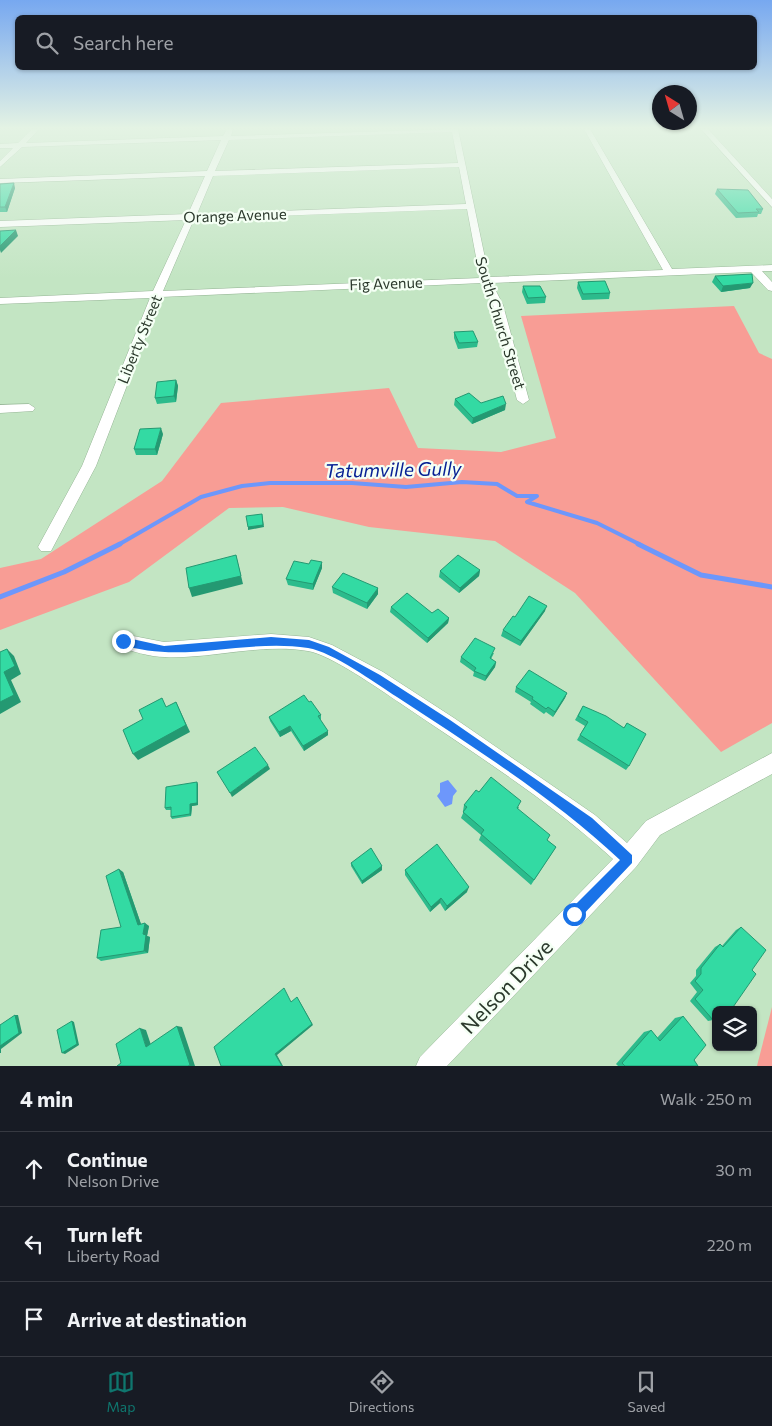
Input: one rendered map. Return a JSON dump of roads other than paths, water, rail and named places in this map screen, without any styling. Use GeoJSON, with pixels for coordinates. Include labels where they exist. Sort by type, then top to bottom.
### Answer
{"type":"FeatureCollection","features":[{"type":"Feature","properties":{"kind":"street"},"geometry":{"type":"LineString","coordinates":[[0,181],[68,179]]}},
{"type":"Feature","properties":{"kind":"street","name":"Liberty Street"},"geometry":{"type":"LineString","coordinates":[[46,547],[89,466],[157,294],[208,179]]}},
{"type":"Feature","properties":{"kind":"street","name":"South Church Street"},"geometry":{"type":"LineString","coordinates":[[465,179],[485,280],[498,306],[523,400]]}},
{"type":"Feature","properties":{"kind":"street"},"geometry":{"type":"LineString","coordinates":[[616,179],[669,272]]}},
{"type":"Feature","properties":{"kind":"street"},"geometry":{"type":"LineString","coordinates":[[749,179],[772,204]]}},
{"type":"Feature","properties":{"kind":"street","name":"Orange Avenue"},"geometry":{"type":"LineString","coordinates":[[0,224],[470,206]]}},
{"type":"Feature","properties":{"kind":"street","name":"Fig Avenue"},"geometry":{"type":"LineString","coordinates":[[0,301],[772,268]]}},
{"type":"Feature","properties":{"kind":"street"},"geometry":{"type":"LineString","coordinates":[[754,269],[772,288]]}},
{"type":"Feature","properties":{"kind":"street"},"geometry":{"type":"LineString","coordinates":[[0,409],[29,408]]}},
{"type":"Feature","properties":{"kind":"street"},"geometry":{"type":"LineString","coordinates":[[123,641],[164,650],[271,641],[309,644],[326,650],[376,678],[463,735],[588,822],[628,859]]}},
{"type":"Feature","properties":{"kind":"street","name":"Nelson Drive"},"geometry":{"type":"LineString","coordinates":[[429,1066],[628,859],[653,828],[772,763]]}},
{"type":"Feature","properties":{"kind":"water"},"geometry":{"type":"Polygon","coordinates":[[[448,780],[457,791],[453,796],[452,804],[445,807],[437,796],[440,792],[440,783],[448,780]]]}},
{"type":"Feature","properties":{"kind":"waterway","name":"Tatumville Gully"},"geometry":{"type":"LineString","coordinates":[[118,545],[201,497],[242,486],[270,483],[352,483],[406,487],[462,482],[497,484],[517,496],[537,496],[527,502],[597,523],[641,545]]}},
{"type":"Feature","properties":{"kind":"waterway","name":"Tatumville Gully"},"geometry":{"type":"LineString","coordinates":[[638,544],[701,575],[772,587]]}},
{"type":"Feature","properties":{"kind":"waterway","name":"Tatumville Gully"},"geometry":{"type":"LineString","coordinates":[[0,597],[64,572],[118,545]]}}]}
